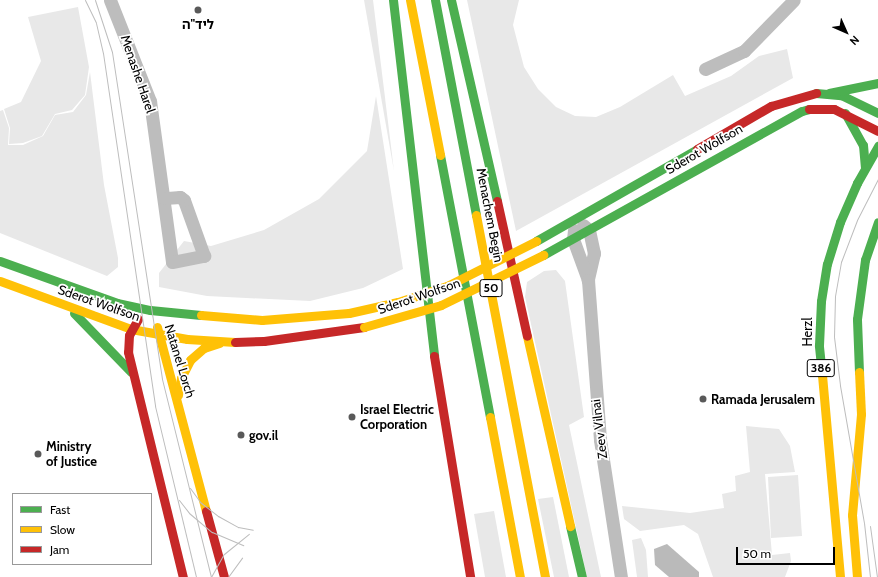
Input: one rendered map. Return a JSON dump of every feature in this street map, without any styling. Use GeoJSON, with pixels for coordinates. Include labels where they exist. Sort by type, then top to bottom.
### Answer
{"type":"FeatureCollection","features":[{"type":"Feature","properties":{"kind":"main road"},"geometry":{"type":"LineString","coordinates":[[393,0],[434,355],[470,577]]}},
{"type":"Feature","properties":{"kind":"main road","name":"50"},"geometry":{"type":"LineString","coordinates":[[410,0],[520,577]]}},
{"type":"Feature","properties":{"kind":"main road","name":"Menachem Begin"},"geometry":{"type":"LineString","coordinates":[[435,0],[545,577]]}},
{"type":"Feature","properties":{"kind":"main road"},"geometry":{"type":"LineString","coordinates":[[451,0],[582,577]]}},
{"type":"Feature","properties":{"kind":"main road"},"geometry":{"type":"LineString","coordinates":[[829,93],[878,83]]}},
{"type":"Feature","properties":{"kind":"main road","name":"Sderot Wolfson"},"geometry":{"type":"LineString","coordinates":[[0,261],[118,303],[147,310],[262,320],[349,313],[398,302],[447,286],[536,241],[771,106],[799,96],[829,93],[841,95],[878,113]]}},
{"type":"Feature","properties":{"kind":"main road","name":"Sderot Wolfson"},"geometry":{"type":"LineString","coordinates":[[0,281],[132,329],[161,336],[225,342],[283,340],[364,327],[442,305],[543,255],[788,117],[816,108],[845,113],[878,131]]}},
{"type":"Feature","properties":{"kind":"main road"},"geometry":{"type":"LineString","coordinates":[[845,113],[863,145],[865,167]]}},
{"type":"Feature","properties":{"kind":"main road","name":"Herzl"},"geometry":{"type":"LineString","coordinates":[[840,577],[828,450],[820,322],[823,282],[834,240],[848,201],[865,167],[878,146]]}},
{"type":"Feature","properties":{"kind":"main road"},"geometry":{"type":"LineString","coordinates":[[857,577],[852,515],[861,414],[857,320],[865,260],[878,222]]}},
{"type":"Feature","properties":{"kind":"main road"},"geometry":{"type":"LineString","coordinates":[[55,302],[82,320],[132,373]]}},
{"type":"Feature","properties":{"kind":"main road"},"geometry":{"type":"LineString","coordinates":[[147,310],[132,329],[128,352],[183,577]]}},
{"type":"Feature","properties":{"kind":"main road","name":"Natanel Lorch"},"geometry":{"type":"LineString","coordinates":[[147,310],[161,336],[224,577]]}},
{"type":"Feature","properties":{"kind":"main road"},"geometry":{"type":"LineString","coordinates":[[178,398],[181,378],[190,360],[204,348],[225,342]]}},
{"type":"Feature","properties":{"kind":"street","name":"Menashe Harel"},"geometry":{"type":"LineString","coordinates":[[110,0],[150,102],[172,262],[204,256],[184,200],[180,197],[164,198]]}},
{"type":"Feature","properties":{"kind":"street"},"geometry":{"type":"LineString","coordinates":[[705,69],[744,51],[794,0]]}},
{"type":"Feature","properties":{"kind":"street"},"geometry":{"type":"LineString","coordinates":[[574,218],[589,230]]}},
{"type":"Feature","properties":{"kind":"street","name":"Zeev Vilnai"},"geometry":{"type":"LineString","coordinates":[[574,218],[573,239],[588,280],[600,440],[621,577]]}},
{"type":"Feature","properties":{"kind":"street","name":"Zeev Vilnai"},"geometry":{"type":"LineString","coordinates":[[588,280],[594,253],[589,230]]}},
{"type":"Feature","properties":{"kind":"shaded area"},"geometry":{"type":"Polygon","coordinates":[[[364,0],[373,0],[394,171],[364,0]]]}},
{"type":"Feature","properties":{"kind":"shaded area"},"geometry":{"type":"Polygon","coordinates":[[[467,0],[519,0],[513,25],[524,67],[538,89],[556,107],[575,116],[596,117],[620,107],[673,75],[685,96],[731,76],[759,56],[787,49],[793,78],[516,231],[467,0]]]}},
{"type":"Feature","properties":{"kind":"shaded area"},"geometry":{"type":"Polygon","coordinates":[[[78,7],[89,67],[85,95],[72,110],[55,114],[42,136],[23,143],[9,144],[10,128],[4,109],[21,102],[41,61],[28,17],[78,7]]]}},
{"type":"Feature","properties":{"kind":"shaded area"},"geometry":{"type":"Polygon","coordinates":[[[90,72],[104,185],[118,258],[118,267],[107,276],[0,233],[0,111],[3,110],[9,128],[8,145],[23,145],[43,136],[55,115],[73,112],[86,95],[90,72]]]}},
{"type":"Feature","properties":{"kind":"shaded area"},"geometry":{"type":"Polygon","coordinates":[[[376,96],[403,269],[363,288],[310,301],[207,296],[159,287],[159,273],[184,241],[211,246],[264,230],[319,199],[367,151],[376,96]]]}},
{"type":"Feature","properties":{"kind":"shaded area"},"geometry":{"type":"Polygon","coordinates":[[[556,270],[565,281],[584,417],[569,425],[601,577],[587,577],[525,297],[527,282],[544,271],[556,270]]]}},
{"type":"Feature","properties":{"kind":"shaded area"},"geometry":{"type":"Polygon","coordinates":[[[746,426],[779,429],[790,446],[795,472],[765,474],[772,555],[790,553],[791,561],[785,577],[713,577],[698,534],[684,525],[640,531],[624,519],[622,506],[690,513],[724,508],[722,494],[736,491],[735,476],[750,472],[746,426]]]}},
{"type":"Feature","properties":{"kind":"shaded area"},"geometry":{"type":"Polygon","coordinates":[[[798,475],[802,536],[771,538],[768,477],[798,475]]]}},
{"type":"Feature","properties":{"kind":"shaded area"},"geometry":{"type":"Polygon","coordinates":[[[553,497],[569,577],[554,577],[538,499],[553,497]]]}},
{"type":"Feature","properties":{"kind":"shaded area"},"geometry":{"type":"Polygon","coordinates":[[[494,511],[506,577],[485,577],[474,514],[494,511]]]}},
{"type":"Feature","properties":{"kind":"shaded area"},"geometry":{"type":"Polygon","coordinates":[[[641,538],[646,550],[648,577],[637,577],[632,540],[641,538]]]}},
{"type":"Feature","properties":{"kind":"shaded area"},"geometry":{"type":"Polygon","coordinates":[[[667,544],[699,572],[699,577],[669,577],[655,565],[654,549],[667,544]]]}},
{"type":"Feature","properties":{"kind":"tram line"},"geometry":{"type":"LineString","coordinates":[[85,0],[96,23],[103,53],[155,406],[196,577]]}},
{"type":"Feature","properties":{"kind":"tram line"},"geometry":{"type":"LineString","coordinates":[[95,0],[112,52],[162,379],[211,577]]}},
{"type":"Feature","properties":{"kind":"tram line"},"geometry":{"type":"LineString","coordinates":[[870,577],[864,523],[840,385],[834,337],[835,296],[841,262],[857,220],[878,179]]}},
{"type":"Feature","properties":{"kind":"tram line"},"geometry":{"type":"LineString","coordinates":[[190,488],[200,502],[218,516],[238,527],[253,530]]}},
{"type":"Feature","properties":{"kind":"tram line"},"geometry":{"type":"LineString","coordinates":[[179,500],[189,513],[212,532],[243,545]]}},
{"type":"Feature","properties":{"kind":"tram line"},"geometry":{"type":"LineString","coordinates":[[870,526],[877,577]]}},
{"type":"Feature","properties":{"kind":"tram line"},"geometry":{"type":"LineString","coordinates":[[211,577],[224,554],[249,534]]}},
{"type":"Feature","properties":{"kind":"tram line"},"geometry":{"type":"LineString","coordinates":[[228,577],[242,558]]}},
{"type":"Feature","properties":{"kind":"traffic: fast"},"geometry":{"type":"LineString","coordinates":[[393,0],[434,356]]}},
{"type":"Feature","properties":{"kind":"traffic: fast"},"geometry":{"type":"LineString","coordinates":[[435,0],[476,215]]}},
{"type":"Feature","properties":{"kind":"traffic: fast"},"geometry":{"type":"LineString","coordinates":[[451,0],[497,201]]}},
{"type":"Feature","properties":{"kind":"traffic: fast"},"geometry":{"type":"LineString","coordinates":[[829,93],[878,83]]}},
{"type":"Feature","properties":{"kind":"traffic: fast"},"geometry":{"type":"LineString","coordinates":[[816,93],[841,95],[878,113]]}},
{"type":"Feature","properties":{"kind":"traffic: fast"},"geometry":{"type":"LineString","coordinates":[[543,255],[802,111],[809,109]]}},
{"type":"Feature","properties":{"kind":"traffic: fast"},"geometry":{"type":"LineString","coordinates":[[845,113],[863,145],[865,167]]}},
{"type":"Feature","properties":{"kind":"traffic: fast"},"geometry":{"type":"LineString","coordinates":[[822,375],[819,345],[821,301],[827,264],[840,222],[857,183],[878,146]]}},
{"type":"Feature","properties":{"kind":"traffic: fast"},"geometry":{"type":"LineString","coordinates":[[536,241],[697,149]]}},
{"type":"Feature","properties":{"kind":"traffic: fast"},"geometry":{"type":"LineString","coordinates":[[440,155],[490,417]]}},
{"type":"Feature","properties":{"kind":"traffic: fast"},"geometry":{"type":"LineString","coordinates":[[859,372],[857,319],[865,260],[878,222]]}},
{"type":"Feature","properties":{"kind":"traffic: fast"},"geometry":{"type":"LineString","coordinates":[[0,261],[117,303],[150,310],[201,315]]}},
{"type":"Feature","properties":{"kind":"traffic: fast"},"geometry":{"type":"LineString","coordinates":[[74,313],[131,372]]}},
{"type":"Feature","properties":{"kind":"traffic: fast"},"geometry":{"type":"LineString","coordinates":[[570,526],[582,577]]}},
{"type":"Feature","properties":{"kind":"traffic: slow"},"geometry":{"type":"LineString","coordinates":[[410,0],[440,155]]}},
{"type":"Feature","properties":{"kind":"traffic: slow"},"geometry":{"type":"LineString","coordinates":[[476,215],[545,577]]}},
{"type":"Feature","properties":{"kind":"traffic: slow"},"geometry":{"type":"LineString","coordinates":[[349,313],[398,302],[447,286],[536,241]]}},
{"type":"Feature","properties":{"kind":"traffic: slow"},"geometry":{"type":"LineString","coordinates":[[364,327],[441,305],[543,255]]}},
{"type":"Feature","properties":{"kind":"traffic: slow"},"geometry":{"type":"LineString","coordinates":[[0,281],[131,329],[187,339],[235,342]]}},
{"type":"Feature","properties":{"kind":"traffic: slow"},"geometry":{"type":"LineString","coordinates":[[201,315],[262,320],[349,313]]}},
{"type":"Feature","properties":{"kind":"traffic: slow"},"geometry":{"type":"LineString","coordinates":[[157,327],[206,511]]}},
{"type":"Feature","properties":{"kind":"traffic: slow"},"geometry":{"type":"LineString","coordinates":[[527,336],[570,526]]}},
{"type":"Feature","properties":{"kind":"traffic: slow"},"geometry":{"type":"LineString","coordinates":[[178,395],[181,378],[190,360],[204,348],[219,343]]}},
{"type":"Feature","properties":{"kind":"traffic: slow"},"geometry":{"type":"LineString","coordinates":[[857,577],[852,515],[861,414],[859,372]]}},
{"type":"Feature","properties":{"kind":"traffic: slow"},"geometry":{"type":"LineString","coordinates":[[822,375],[840,577]]}},
{"type":"Feature","properties":{"kind":"traffic: slow"},"geometry":{"type":"LineString","coordinates":[[490,417],[520,577]]}},
{"type":"Feature","properties":{"kind":"traffic: jam"},"geometry":{"type":"LineString","coordinates":[[697,149],[771,106],[816,93]]}},
{"type":"Feature","properties":{"kind":"traffic: jam"},"geometry":{"type":"LineString","coordinates":[[809,109],[834,109],[878,131]]}},
{"type":"Feature","properties":{"kind":"traffic: jam"},"geometry":{"type":"LineString","coordinates":[[497,201],[527,336]]}},
{"type":"Feature","properties":{"kind":"traffic: jam"},"geometry":{"type":"LineString","coordinates":[[138,319],[129,335],[128,352],[183,577]]}},
{"type":"Feature","properties":{"kind":"traffic: jam"},"geometry":{"type":"LineString","coordinates":[[235,342],[264,341],[364,327]]}},
{"type":"Feature","properties":{"kind":"traffic: jam"},"geometry":{"type":"LineString","coordinates":[[434,356],[470,577]]}},
{"type":"Feature","properties":{"kind":"traffic: jam"},"geometry":{"type":"LineString","coordinates":[[206,511],[224,577]]}},
{"type":"Feature","properties":{"kind":"place","name":"ליד\"ה"},"geometry":{"type":"Point","coordinates":[198,10]}},
{"type":"Feature","properties":{"kind":"place","name":"Ramada Jerusalem"},"geometry":{"type":"Point","coordinates":[703,399]}},
{"type":"Feature","properties":{"kind":"place","name":"Israel Electric Corporation"},"geometry":{"type":"Point","coordinates":[352,417]}},
{"type":"Feature","properties":{"kind":"place","name":"gov.il"},"geometry":{"type":"Point","coordinates":[241,435]}},
{"type":"Feature","properties":{"kind":"place","name":"Ministry of Justice"},"geometry":{"type":"Point","coordinates":[38,454]}}]}
